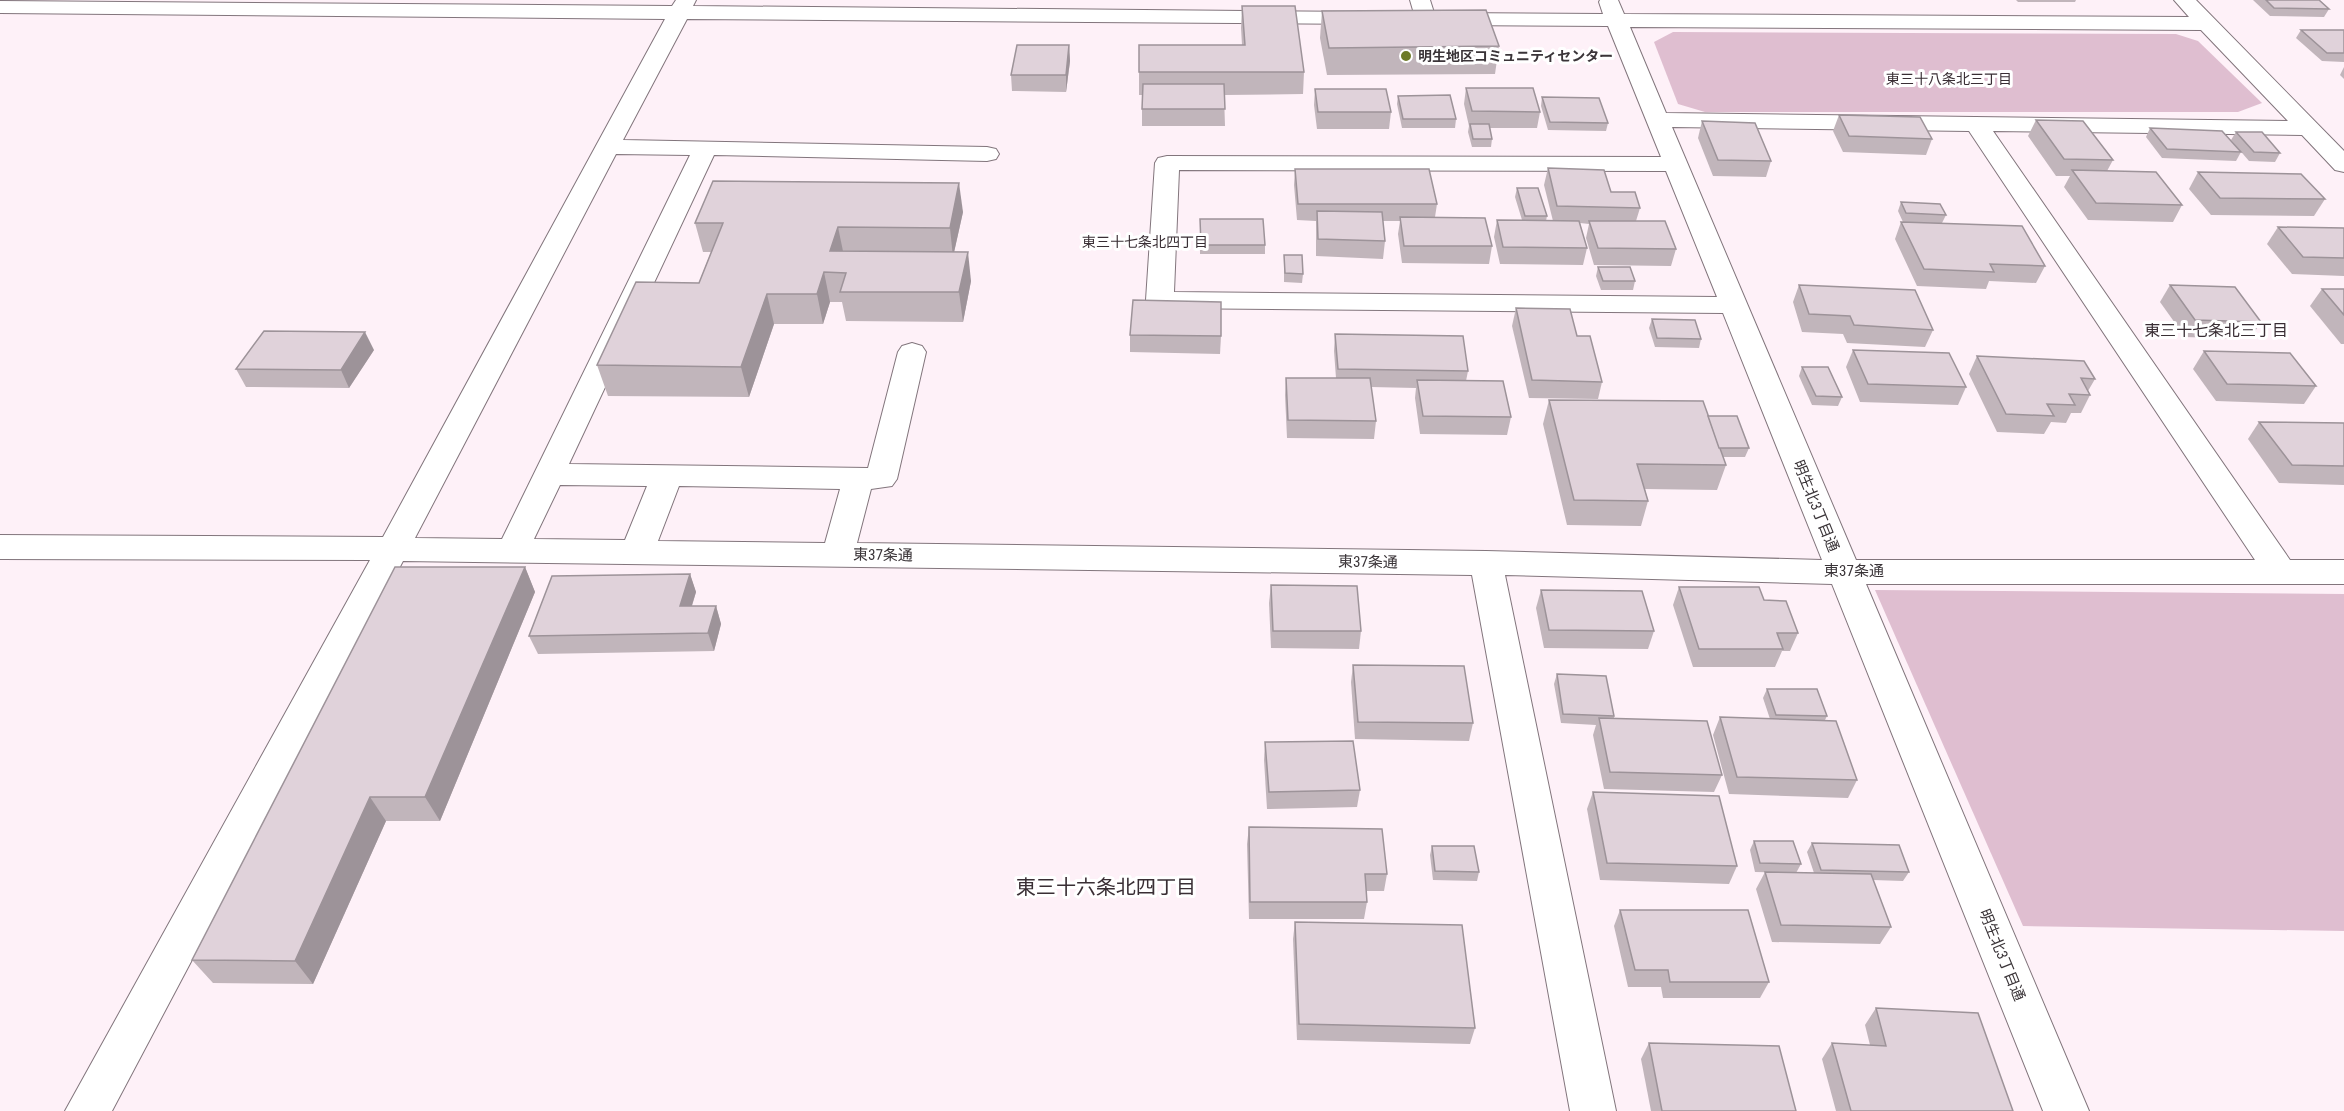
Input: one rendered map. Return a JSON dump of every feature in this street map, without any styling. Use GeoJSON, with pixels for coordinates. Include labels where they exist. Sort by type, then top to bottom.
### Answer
{"type":"FeatureCollection","features":[{"type":"Feature","properties":{"kind":"street"},"geometry":{"type":"LineString","coordinates":[[1807,0],[1821,21]]}},
{"type":"Feature","properties":{"kind":"street"},"geometry":{"type":"LineString","coordinates":[[1988,0],[2006,22]]}},
{"type":"Feature","properties":{"kind":"street"},"geometry":{"type":"LineString","coordinates":[[2184,0],[2344,165]]}},
{"type":"Feature","properties":{"kind":"street"},"geometry":{"type":"LineString","coordinates":[[0,7],[38,4],[1240,8],[1396,18],[1422,9],[1612,10],[1821,21],[2206,24]]}},
{"type":"Feature","properties":{"kind":"street"},"geometry":{"type":"LineString","coordinates":[[88,1111],[393,549],[682,7]]}},
{"type":"Feature","properties":{"kind":"street","name":"明生北3丁目通"},"geometry":{"type":"LineString","coordinates":[[1612,10],[2067,1111]]}},
{"type":"Feature","properties":{"kind":"street"},"geometry":{"type":"LineString","coordinates":[[1658,120],[2308,128]]}},
{"type":"Feature","properties":{"kind":"street"},"geometry":{"type":"LineString","coordinates":[[1976,124],[2280,571]]}},
{"type":"Feature","properties":{"kind":"street"},"geometry":{"type":"LineString","coordinates":[[608,147],[987,153]]}},
{"type":"Feature","properties":{"kind":"street"},"geometry":{"type":"LineString","coordinates":[[512,550],[705,148]]}},
{"type":"Feature","properties":{"kind":"street"},"geometry":{"type":"LineString","coordinates":[[1676,164],[1167,163],[1160,300],[1734,305]]}},
{"type":"Feature","properties":{"kind":"street"},"geometry":{"type":"LineString","coordinates":[[549,474],[881,479],[912,352]]}},
{"type":"Feature","properties":{"kind":"street"},"geometry":{"type":"LineString","coordinates":[[637,552],[667,476]]}},
{"type":"Feature","properties":{"kind":"street"},"geometry":{"type":"LineString","coordinates":[[838,555],[858,479]]}},
{"type":"Feature","properties":{"kind":"street","name":"東37条通"},"geometry":{"type":"LineString","coordinates":[[0,547],[512,550],[1486,563],[1843,572],[2344,572]]}},
{"type":"Feature","properties":{"kind":"street"},"geometry":{"type":"LineString","coordinates":[[1486,563],[1593,1111]]}},
{"type":"Feature","properties":{"kind":"shaded area"},"geometry":{"type":"Polygon","coordinates":[[[1673,32],[2176,34],[2198,41],[2262,103],[2238,112],[1705,112],[1678,104],[1654,42],[1673,32]]]}},
{"type":"Feature","properties":{"kind":"shaded area"},"geometry":{"type":"Polygon","coordinates":[[[1875,590],[2344,594],[2344,931],[2023,926],[1875,590]]]}},
{"type":"Feature","properties":{"kind":"building"},"geometry":{"type":"Polygon","coordinates":[[[2266,0],[2319,0],[2329,9],[2274,8],[2266,0]]]}},
{"type":"Feature","properties":{"kind":"building"},"geometry":{"type":"Polygon","coordinates":[[[1242,6],[1295,6],[1304,72],[1139,72],[1139,45],[1245,45],[1242,6]]]}},
{"type":"Feature","properties":{"kind":"building"},"geometry":{"type":"Polygon","coordinates":[[[1486,10],[1499,46],[1329,48],[1322,11],[1486,10]]]}},
{"type":"Feature","properties":{"kind":"building"},"geometry":{"type":"Polygon","coordinates":[[[2301,30],[2344,30],[2344,53],[2327,53],[2301,30]]]}},
{"type":"Feature","properties":{"kind":"building"},"geometry":{"type":"Polygon","coordinates":[[[1017,45],[1069,45],[1066,75],[1011,75],[1017,45]]]}},
{"type":"Feature","properties":{"kind":"building"},"geometry":{"type":"Polygon","coordinates":[[[1143,84],[1224,84],[1225,109],[1142,109],[1143,84]]]}},
{"type":"Feature","properties":{"kind":"building"},"geometry":{"type":"Polygon","coordinates":[[[1466,88],[1533,88],[1540,112],[1472,111],[1466,88]]]}},
{"type":"Feature","properties":{"kind":"building"},"geometry":{"type":"Polygon","coordinates":[[[1315,89],[1386,89],[1391,112],[1318,112],[1315,89]]]}},
{"type":"Feature","properties":{"kind":"building"},"geometry":{"type":"Polygon","coordinates":[[[1450,95],[1456,119],[1403,119],[1398,96],[1450,95]]]}},
{"type":"Feature","properties":{"kind":"building"},"geometry":{"type":"Polygon","coordinates":[[[1542,97],[1599,98],[1608,123],[1550,122],[1542,97]]]}},
{"type":"Feature","properties":{"kind":"building"},"geometry":{"type":"Polygon","coordinates":[[[1839,115],[1920,117],[1932,139],[1849,136],[1839,115]]]}},
{"type":"Feature","properties":{"kind":"building"},"geometry":{"type":"Polygon","coordinates":[[[2036,120],[2083,121],[2113,160],[2064,159],[2036,120]]]}},
{"type":"Feature","properties":{"kind":"building"},"geometry":{"type":"Polygon","coordinates":[[[1702,121],[1755,123],[1771,161],[1718,160],[1702,121]]]}},
{"type":"Feature","properties":{"kind":"building"},"geometry":{"type":"Polygon","coordinates":[[[1470,124],[1489,124],[1492,139],[1473,139],[1470,124]]]}},
{"type":"Feature","properties":{"kind":"building"},"geometry":{"type":"Polygon","coordinates":[[[2150,128],[2222,131],[2241,152],[2167,149],[2150,128]]]}},
{"type":"Feature","properties":{"kind":"building"},"geometry":{"type":"Polygon","coordinates":[[[2236,132],[2262,132],[2280,153],[2254,152],[2236,132]]]}},
{"type":"Feature","properties":{"kind":"building"},"geometry":{"type":"Polygon","coordinates":[[[1548,168],[1604,170],[1611,192],[1635,192],[1640,208],[1557,206],[1548,168]]]}},
{"type":"Feature","properties":{"kind":"building"},"geometry":{"type":"Polygon","coordinates":[[[1295,169],[1429,169],[1437,204],[1298,204],[1295,169]]]}},
{"type":"Feature","properties":{"kind":"building"},"geometry":{"type":"Polygon","coordinates":[[[2072,170],[2156,172],[2182,205],[2096,203],[2072,170]]]}},
{"type":"Feature","properties":{"kind":"building"},"geometry":{"type":"Polygon","coordinates":[[[2198,172],[2301,174],[2325,199],[2220,198],[2198,172]]]}},
{"type":"Feature","properties":{"kind":"building"},"geometry":{"type":"Polygon","coordinates":[[[713,181],[959,183],[950,228],[838,227],[830,251],[968,252],[959,292],[840,292],[846,273],[824,272],[817,294],[767,294],[741,367],[597,365],[636,282],[699,283],[723,223],[695,223],[713,181]]]}},
{"type":"Feature","properties":{"kind":"building"},"geometry":{"type":"Polygon","coordinates":[[[1517,188],[1538,188],[1547,216],[1525,216],[1517,188]]]}},
{"type":"Feature","properties":{"kind":"building"},"geometry":{"type":"Polygon","coordinates":[[[1901,202],[1940,204],[1946,215],[1906,213],[1901,202]]]}},
{"type":"Feature","properties":{"kind":"building"},"geometry":{"type":"Polygon","coordinates":[[[1317,211],[1382,212],[1385,241],[1318,239],[1317,211]]]}},
{"type":"Feature","properties":{"kind":"building"},"geometry":{"type":"Polygon","coordinates":[[[1400,217],[1485,218],[1492,246],[1404,246],[1400,217]]]}},
{"type":"Feature","properties":{"kind":"building"},"geometry":{"type":"Polygon","coordinates":[[[1200,219],[1263,219],[1265,245],[1201,245],[1200,219]]]}},
{"type":"Feature","properties":{"kind":"building"},"geometry":{"type":"Polygon","coordinates":[[[1497,220],[1579,221],[1587,248],[1503,247],[1497,220]]]}},
{"type":"Feature","properties":{"kind":"building"},"geometry":{"type":"Polygon","coordinates":[[[1589,221],[1665,221],[1676,249],[1598,248],[1589,221]]]}},
{"type":"Feature","properties":{"kind":"building"},"geometry":{"type":"Polygon","coordinates":[[[1901,222],[2022,226],[2045,266],[1990,264],[1994,272],[1924,269],[1901,222]]]}},
{"type":"Feature","properties":{"kind":"building"},"geometry":{"type":"Polygon","coordinates":[[[2278,227],[2344,228],[2344,258],[2303,257],[2278,227]]]}},
{"type":"Feature","properties":{"kind":"building"},"geometry":{"type":"Polygon","coordinates":[[[1284,255],[1302,255],[1303,274],[1285,273],[1284,255]]]}},
{"type":"Feature","properties":{"kind":"building"},"geometry":{"type":"Polygon","coordinates":[[[1598,267],[1630,267],[1635,281],[1603,281],[1598,267]]]}},
{"type":"Feature","properties":{"kind":"building"},"geometry":{"type":"Polygon","coordinates":[[[1799,285],[1915,290],[1933,330],[1854,325],[1850,316],[1809,314],[1799,285]]]}},
{"type":"Feature","properties":{"kind":"building"},"geometry":{"type":"Polygon","coordinates":[[[2170,285],[2235,287],[2261,322],[2195,320],[2170,285]]]}},
{"type":"Feature","properties":{"kind":"building"},"geometry":{"type":"Polygon","coordinates":[[[2322,289],[2344,289],[2344,315],[2322,289]]]}},
{"type":"Feature","properties":{"kind":"building"},"geometry":{"type":"Polygon","coordinates":[[[1133,300],[1221,302],[1221,336],[1130,335],[1133,300]]]}},
{"type":"Feature","properties":{"kind":"building"},"geometry":{"type":"Polygon","coordinates":[[[1516,308],[1570,309],[1577,336],[1590,336],[1602,382],[1532,380],[1516,308]]]}},
{"type":"Feature","properties":{"kind":"building"},"geometry":{"type":"Polygon","coordinates":[[[1652,319],[1695,320],[1701,339],[1657,338],[1652,319]]]}},
{"type":"Feature","properties":{"kind":"building"},"geometry":{"type":"Polygon","coordinates":[[[264,331],[365,332],[341,370],[236,369],[264,331]]]}},
{"type":"Feature","properties":{"kind":"building"},"geometry":{"type":"Polygon","coordinates":[[[1335,334],[1463,336],[1468,371],[1338,369],[1335,334]]]}},
{"type":"Feature","properties":{"kind":"building"},"geometry":{"type":"Polygon","coordinates":[[[1853,350],[1949,353],[1966,387],[1868,384],[1853,350]]]}},
{"type":"Feature","properties":{"kind":"building"},"geometry":{"type":"Polygon","coordinates":[[[2204,351],[2290,353],[2316,386],[2227,384],[2204,351]]]}},
{"type":"Feature","properties":{"kind":"building"},"geometry":{"type":"Polygon","coordinates":[[[1977,356],[2084,361],[2095,379],[2081,378],[2090,395],[2069,394],[2075,405],[2047,404],[2054,416],[2006,414],[1977,356]]]}},
{"type":"Feature","properties":{"kind":"building"},"geometry":{"type":"Polygon","coordinates":[[[1802,367],[1828,367],[1842,397],[1816,396],[1802,367]]]}},
{"type":"Feature","properties":{"kind":"building"},"geometry":{"type":"Polygon","coordinates":[[[1286,378],[1370,378],[1376,421],[1288,420],[1286,378]]]}},
{"type":"Feature","properties":{"kind":"building"},"geometry":{"type":"Polygon","coordinates":[[[1417,380],[1503,381],[1511,417],[1423,416],[1417,380]]]}},
{"type":"Feature","properties":{"kind":"building"},"geometry":{"type":"Polygon","coordinates":[[[1549,400],[1703,401],[1726,465],[1637,464],[1648,501],[1574,500],[1549,400]]]}},
{"type":"Feature","properties":{"kind":"building"},"geometry":{"type":"Polygon","coordinates":[[[1708,416],[1737,416],[1749,448],[1719,448],[1708,416]]]}},
{"type":"Feature","properties":{"kind":"building"},"geometry":{"type":"Polygon","coordinates":[[[2259,422],[2344,423],[2344,466],[2292,465],[2259,422]]]}},
{"type":"Feature","properties":{"kind":"building"},"geometry":{"type":"Polygon","coordinates":[[[395,567],[525,567],[425,797],[370,797],[295,961],[192,960],[395,567]]]}},
{"type":"Feature","properties":{"kind":"building"},"geometry":{"type":"Polygon","coordinates":[[[690,574],[680,606],[716,606],[708,633],[529,636],[552,576],[690,574]]]}},
{"type":"Feature","properties":{"kind":"building"},"geometry":{"type":"Polygon","coordinates":[[[1271,585],[1357,586],[1361,631],[1273,631],[1271,585]]]}},
{"type":"Feature","properties":{"kind":"building"},"geometry":{"type":"Polygon","coordinates":[[[1679,587],[1759,587],[1764,600],[1786,601],[1798,633],[1777,633],[1783,649],[1699,649],[1679,587]]]}},
{"type":"Feature","properties":{"kind":"building"},"geometry":{"type":"Polygon","coordinates":[[[1541,590],[1642,591],[1654,631],[1549,630],[1541,590]]]}},
{"type":"Feature","properties":{"kind":"building"},"geometry":{"type":"Polygon","coordinates":[[[1353,665],[1464,666],[1473,723],[1358,722],[1353,665]]]}},
{"type":"Feature","properties":{"kind":"building"},"geometry":{"type":"Polygon","coordinates":[[[1557,674],[1606,676],[1614,716],[1563,714],[1557,674]]]}},
{"type":"Feature","properties":{"kind":"building"},"geometry":{"type":"Polygon","coordinates":[[[1767,689],[1817,689],[1827,716],[1776,715],[1767,689]]]}},
{"type":"Feature","properties":{"kind":"building"},"geometry":{"type":"Polygon","coordinates":[[[1720,717],[1836,721],[1857,780],[1737,777],[1720,717]]]}},
{"type":"Feature","properties":{"kind":"building"},"geometry":{"type":"Polygon","coordinates":[[[1599,718],[1707,721],[1722,775],[1610,772],[1599,718]]]}},
{"type":"Feature","properties":{"kind":"building"},"geometry":{"type":"Polygon","coordinates":[[[1353,741],[1360,790],[1269,792],[1265,742],[1353,741]]]}},
{"type":"Feature","properties":{"kind":"building"},"geometry":{"type":"Polygon","coordinates":[[[1593,792],[1719,796],[1737,866],[1607,863],[1593,792]]]}},
{"type":"Feature","properties":{"kind":"building"},"geometry":{"type":"Polygon","coordinates":[[[1249,827],[1382,829],[1387,874],[1365,874],[1367,902],[1250,902],[1249,827]]]}},
{"type":"Feature","properties":{"kind":"building"},"geometry":{"type":"Polygon","coordinates":[[[1754,841],[1793,841],[1801,864],[1760,863],[1754,841]]]}},
{"type":"Feature","properties":{"kind":"building"},"geometry":{"type":"Polygon","coordinates":[[[1812,843],[1899,845],[1909,872],[1821,870],[1812,843]]]}},
{"type":"Feature","properties":{"kind":"building"},"geometry":{"type":"Polygon","coordinates":[[[1432,846],[1474,846],[1479,872],[1435,871],[1432,846]]]}},
{"type":"Feature","properties":{"kind":"building"},"geometry":{"type":"Polygon","coordinates":[[[1765,872],[1871,874],[1891,927],[1781,925],[1765,872]]]}},
{"type":"Feature","properties":{"kind":"building"},"geometry":{"type":"Polygon","coordinates":[[[1620,910],[1748,910],[1769,982],[1670,982],[1668,970],[1635,970],[1620,910]]]}},
{"type":"Feature","properties":{"kind":"building"},"geometry":{"type":"Polygon","coordinates":[[[1295,922],[1462,925],[1475,1028],[1299,1024],[1295,922]]]}},
{"type":"Feature","properties":{"kind":"building"},"geometry":{"type":"Polygon","coordinates":[[[1876,1008],[1978,1013],[2013,1111],[1851,1111],[1832,1043],[1886,1046],[1876,1008]]]}},
{"type":"Feature","properties":{"kind":"building"},"geometry":{"type":"Polygon","coordinates":[[[1649,1043],[1779,1046],[1796,1111],[1662,1111],[1649,1043]]]}},
{"type":"Feature","properties":{"kind":"place","name":"明生地区コミュニティセンター"},"geometry":{"type":"Point","coordinates":[1406,56]}},
{"type":"Feature","properties":{"kind":"district","name":"東三十八条北三丁目"},"geometry":{"type":"Point","coordinates":[1949,79]}},
{"type":"Feature","properties":{"kind":"district","name":"東三十七条北四丁目"},"geometry":{"type":"Point","coordinates":[1145,242]}},
{"type":"Feature","properties":{"kind":"district","name":"東三十七条北三丁目"},"geometry":{"type":"Point","coordinates":[2216,330]}},
{"type":"Feature","properties":{"kind":"district","name":"東三十六条北四丁目"},"geometry":{"type":"Point","coordinates":[1106,887]}}]}
